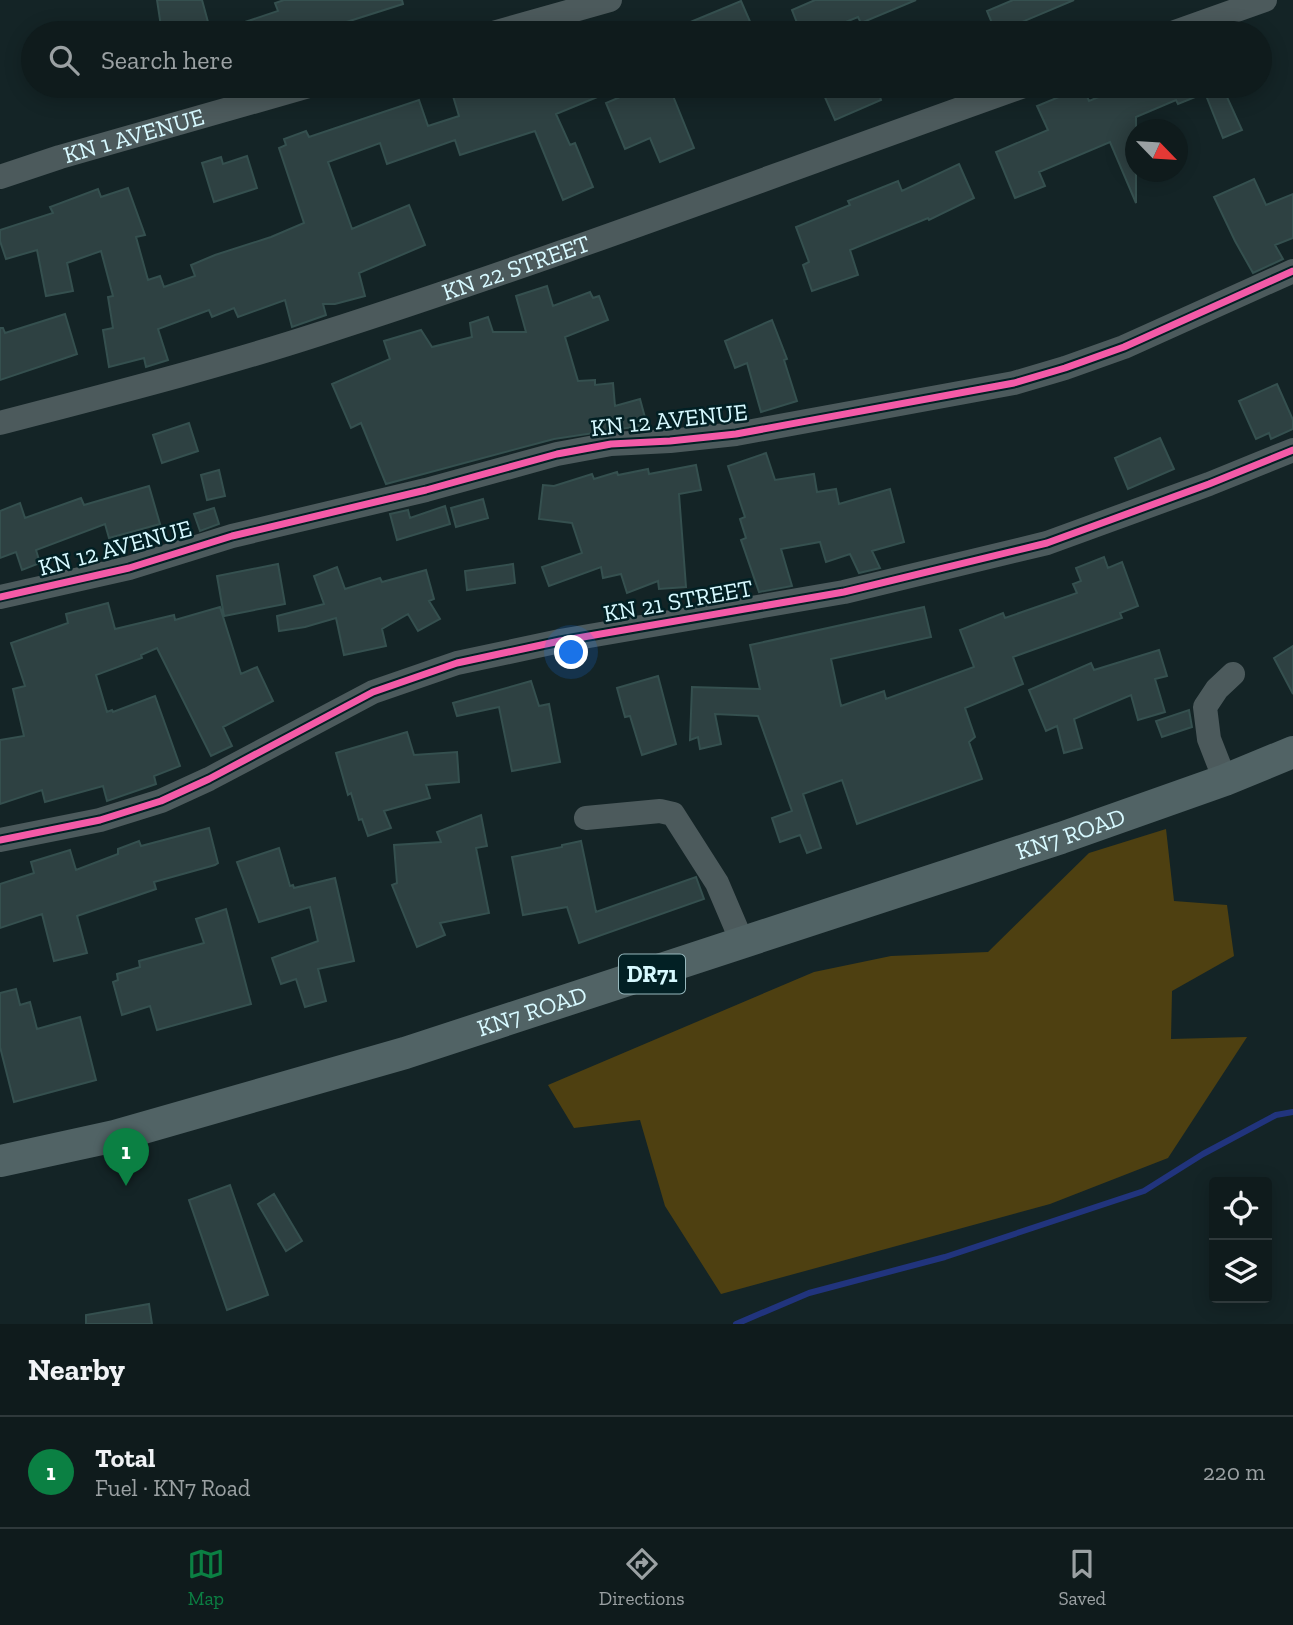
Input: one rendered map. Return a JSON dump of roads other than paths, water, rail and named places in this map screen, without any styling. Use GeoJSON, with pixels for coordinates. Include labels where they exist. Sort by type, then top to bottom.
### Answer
{"type":"FeatureCollection","features":[{"type":"Feature","properties":{"kind":"main road","name":"KN7 ROAD"},"geometry":{"type":"LineString","coordinates":[[0,1161],[115,1136],[405,1053],[1061,838],[1225,780],[1293,752]]}},
{"type":"Feature","properties":{"kind":"street"},"geometry":{"type":"LineString","coordinates":[[536,21],[610,0]]}},
{"type":"Feature","properties":{"kind":"street"},"geometry":{"type":"LineString","coordinates":[[1206,21],[1265,0]]}},
{"type":"Feature","properties":{"kind":"street","name":"KN 1 AVENUE"},"geometry":{"type":"LineString","coordinates":[[0,177],[60,157],[267,98]]}},
{"type":"Feature","properties":{"kind":"street","name":"KN 22 STREET"},"geometry":{"type":"LineString","coordinates":[[0,423],[148,384],[316,335],[481,281],[991,98]]}},
{"type":"Feature","properties":{"kind":"street","name":"KN 12 AVENUE"},"geometry":{"type":"LineString","coordinates":[[0,597],[129,568],[232,536],[426,490],[557,454],[611,444],[736,434],[1014,383],[1124,347],[1293,271]]}},
{"type":"Feature","properties":{"kind":"street","name":"KN 21 STREET"},"geometry":{"type":"LineString","coordinates":[[0,839],[100,820],[161,801],[373,692],[457,663],[561,641],[844,593],[1047,543],[1293,450]]}},
{"type":"Feature","properties":{"kind":"street"},"geometry":{"type":"LineString","coordinates":[[1225,780],[1209,739],[1205,707],[1217,688],[1234,674]]}},
{"type":"Feature","properties":{"kind":"street"},"geometry":{"type":"LineString","coordinates":[[586,818],[660,811],[673,814],[717,883],[743,944]]}},
{"type":"Feature","properties":{"kind":"waterway"},"geometry":{"type":"LineString","coordinates":[[736,1324],[809,1293],[945,1257],[1144,1191],[1203,1154],[1276,1115],[1293,1112]]}},
{"type":"Feature","properties":{"kind":"place","name":"Total"},"geometry":{"type":"Point","coordinates":[126,1186]}}]}
